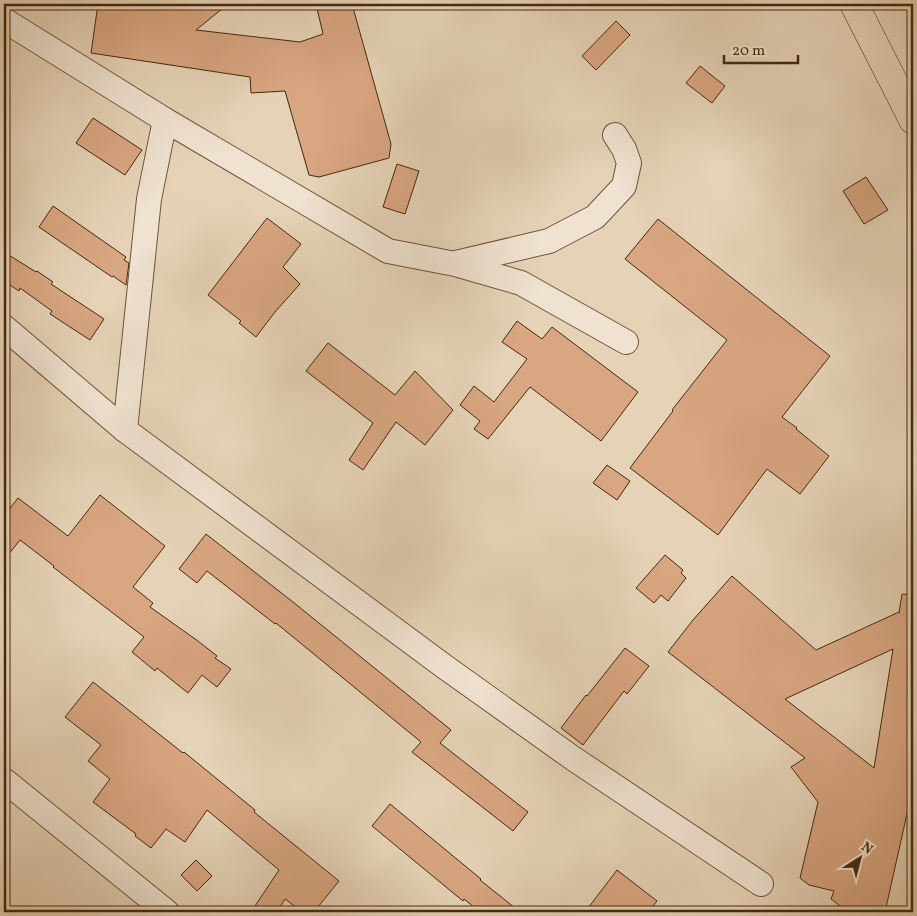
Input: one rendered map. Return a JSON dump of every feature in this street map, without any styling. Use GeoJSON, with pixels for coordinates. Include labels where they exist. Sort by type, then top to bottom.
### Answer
{"type":"FeatureCollection","features":[{"type":"Feature","properties":{"kind":"main road"},"geometry":{"type":"LineString","coordinates":[[854,4],[913,120]]}},
{"type":"Feature","properties":{"kind":"street"},"geometry":{"type":"LineString","coordinates":[[4,20],[165,120],[388,251],[455,264],[521,283],[626,342]]}},
{"type":"Feature","properties":{"kind":"street"},"geometry":{"type":"LineString","coordinates":[[125,430],[149,198],[165,120]]}},
{"type":"Feature","properties":{"kind":"street"},"geometry":{"type":"LineString","coordinates":[[455,264],[549,241],[595,217],[624,186],[629,163],[624,149],[615,135]]}},
{"type":"Feature","properties":{"kind":"street"},"geometry":{"type":"LineString","coordinates":[[4,327],[125,430],[445,667],[574,758],[761,884]]}},
{"type":"Feature","properties":{"kind":"street"},"geometry":{"type":"LineString","coordinates":[[4,780],[166,912]]}},
{"type":"Feature","properties":{"kind":"building"},"geometry":{"type":"Polygon","coordinates":[[[98,4],[228,4],[196,30],[300,42],[323,34],[316,4],[352,4],[391,144],[389,158],[319,177],[309,175],[285,91],[251,93],[250,77],[91,53],[98,4]]]}},
{"type":"Feature","properties":{"kind":"building"},"geometry":{"type":"Polygon","coordinates":[[[616,21],[630,35],[596,70],[582,56],[616,21]]]}},
{"type":"Feature","properties":{"kind":"building"},"geometry":{"type":"Polygon","coordinates":[[[700,66],[725,86],[712,103],[686,83],[700,66]]]}},
{"type":"Feature","properties":{"kind":"building"},"geometry":{"type":"Polygon","coordinates":[[[93,118],[142,150],[125,175],[76,143],[93,118]]]}},
{"type":"Feature","properties":{"kind":"building"},"geometry":{"type":"Polygon","coordinates":[[[397,164],[419,171],[405,214],[383,207],[397,164]]]}},
{"type":"Feature","properties":{"kind":"building"},"geometry":{"type":"Polygon","coordinates":[[[866,177],[888,210],[864,224],[843,191],[866,177]]]}},
{"type":"Feature","properties":{"kind":"building"},"geometry":{"type":"Polygon","coordinates":[[[53,206],[126,257],[124,260],[129,263],[126,285],[39,227],[53,206]]]}},
{"type":"Feature","properties":{"kind":"building"},"geometry":{"type":"Polygon","coordinates":[[[267,218],[301,244],[283,267],[300,284],[256,337],[239,323],[241,321],[208,295],[267,218]]]}},
{"type":"Feature","properties":{"kind":"building"},"geometry":{"type":"Polygon","coordinates":[[[658,219],[830,356],[782,417],[829,456],[800,494],[767,469],[718,535],[630,468],[672,410],[727,340],[625,259],[658,219]]]}},
{"type":"Feature","properties":{"kind":"building"},"geometry":{"type":"Polygon","coordinates":[[[4,252],[37,271],[53,282],[51,284],[104,319],[90,340],[50,314],[52,311],[20,288],[19,291],[4,281],[4,252]]]}},
{"type":"Feature","properties":{"kind":"building"},"geometry":{"type":"Polygon","coordinates":[[[517,321],[542,339],[552,327],[638,392],[601,441],[530,387],[488,439],[474,429],[480,421],[460,405],[474,386],[494,402],[527,359],[502,342],[517,321]]]}},
{"type":"Feature","properties":{"kind":"building"},"geometry":{"type":"Polygon","coordinates":[[[328,343],[395,395],[415,371],[453,410],[425,445],[396,422],[363,470],[349,460],[373,423],[306,371],[328,343]]]}},
{"type":"Feature","properties":{"kind":"building"},"geometry":{"type":"Polygon","coordinates":[[[607,465],[630,481],[617,500],[593,483],[607,465]]]}},
{"type":"Feature","properties":{"kind":"building"},"geometry":{"type":"Polygon","coordinates":[[[100,495],[165,546],[133,587],[153,603],[150,607],[198,641],[217,656],[215,658],[231,669],[217,687],[202,675],[188,693],[157,668],[155,671],[132,652],[144,637],[20,540],[4,560],[4,516],[18,498],[68,536],[100,495]]]}},
{"type":"Feature","properties":{"kind":"building"},"geometry":{"type":"Polygon","coordinates":[[[206,534],[451,730],[440,743],[528,812],[513,831],[412,752],[421,742],[276,623],[207,571],[197,583],[179,569],[206,534]]]}},
{"type":"Feature","properties":{"kind":"building"},"geometry":{"type":"Polygon","coordinates":[[[665,555],[683,570],[681,573],[686,578],[668,601],[661,595],[654,603],[636,588],[665,555]]]}},
{"type":"Feature","properties":{"kind":"building"},"geometry":{"type":"Polygon","coordinates":[[[732,576],[816,650],[899,613],[902,594],[913,595],[913,787],[885,912],[848,912],[831,899],[834,891],[809,885],[800,878],[818,802],[791,767],[805,758],[668,652],[732,576]],[[893,649],[785,699],[874,768],[893,649]]]}},
{"type":"Feature","properties":{"kind":"building"},"geometry":{"type":"Polygon","coordinates":[[[625,648],[649,666],[627,694],[624,691],[583,745],[561,728],[625,648]]]}},
{"type":"Feature","properties":{"kind":"building"},"geometry":{"type":"Polygon","coordinates":[[[93,682],[184,752],[339,881],[314,912],[302,912],[285,899],[277,912],[251,912],[279,870],[207,810],[185,842],[166,829],[151,848],[135,836],[136,834],[93,802],[110,779],[88,761],[101,745],[65,717],[93,682]]]}},
{"type":"Feature","properties":{"kind":"building"},"geometry":{"type":"Polygon","coordinates":[[[390,804],[520,912],[480,912],[464,899],[463,901],[372,826],[390,804]]]}},
{"type":"Feature","properties":{"kind":"building"},"geometry":{"type":"Polygon","coordinates":[[[196,860],[212,876],[197,891],[181,875],[196,860]]]}},
{"type":"Feature","properties":{"kind":"building"},"geometry":{"type":"Polygon","coordinates":[[[617,870],[657,901],[648,912],[585,912],[617,870]]]}}]}
